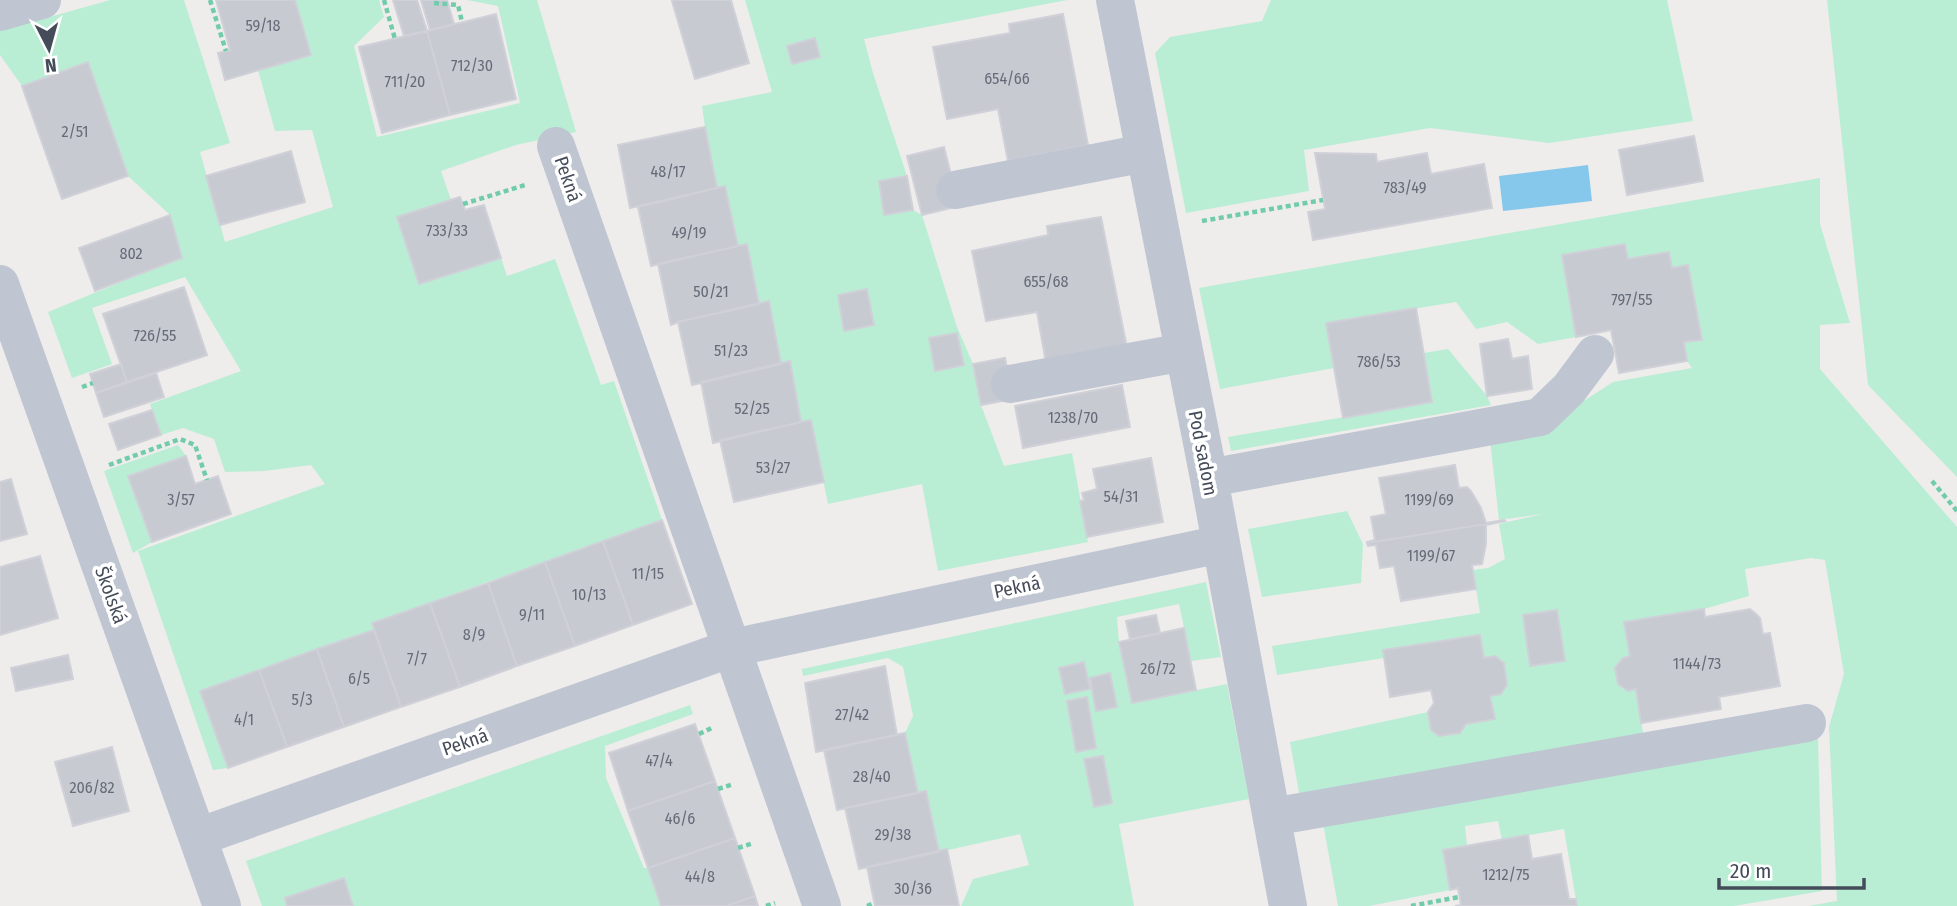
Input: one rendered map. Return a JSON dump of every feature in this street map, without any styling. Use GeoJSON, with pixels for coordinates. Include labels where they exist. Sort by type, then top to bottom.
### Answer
{"type":"FeatureCollection","features":[{"type":"Feature","properties":{"kind":"street"},"geometry":{"type":"LineString","coordinates":[[0,12],[42,0]]}},
{"type":"Feature","properties":{"kind":"street","name":"Pod sadom"},"geometry":{"type":"LineString","coordinates":[[1115,0],[1209,478],[1288,906]]}},
{"type":"Feature","properties":{"kind":"street"},"geometry":{"type":"LineString","coordinates":[[955,190],[1145,153]]}},
{"type":"Feature","properties":{"kind":"street","name":"Pekná"},"geometry":{"type":"LineString","coordinates":[[561,160],[822,906]]}},
{"type":"Feature","properties":{"kind":"street","name":"Školská"},"geometry":{"type":"LineString","coordinates":[[0,284],[222,906]]}},
{"type":"Feature","properties":{"kind":"street"},"geometry":{"type":"LineString","coordinates":[[1010,384],[1184,352]]}},
{"type":"Feature","properties":{"kind":"street"},"geometry":{"type":"LineString","coordinates":[[1209,478],[1541,417],[1569,389],[1595,354]]}},
{"type":"Feature","properties":{"kind":"street","name":"Pekná"},"geometry":{"type":"LineString","coordinates":[[198,837],[732,648],[1221,544]]}},
{"type":"Feature","properties":{"kind":"street"},"geometry":{"type":"LineString","coordinates":[[1272,817],[1807,723]]}},
{"type":"Feature","properties":{"kind":"path"},"geometry":{"type":"LineString","coordinates":[[210,0],[226,51]]}},
{"type":"Feature","properties":{"kind":"path"},"geometry":{"type":"LineString","coordinates":[[384,0],[395,39]]}},
{"type":"Feature","properties":{"kind":"path"},"geometry":{"type":"LineString","coordinates":[[434,3],[458,5],[462,22]]}},
{"type":"Feature","properties":{"kind":"path"},"geometry":{"type":"LineString","coordinates":[[463,204],[561,160]]}},
{"type":"Feature","properties":{"kind":"path"},"geometry":{"type":"LineString","coordinates":[[1159,228],[1323,200]]}},
{"type":"Feature","properties":{"kind":"path"},"geometry":{"type":"LineString","coordinates":[[103,467],[180,439],[195,445],[207,480]]}},
{"type":"Feature","properties":{"kind":"path"},"geometry":{"type":"LineString","coordinates":[[1932,481],[1957,511]]}},
{"type":"Feature","properties":{"kind":"path"},"geometry":{"type":"LineString","coordinates":[[1411,906],[1459,897]]}},
{"type":"Feature","properties":{"kind":"path"},"geometry":{"type":"LineString","coordinates":[[867,906],[874,903]]}},
{"type":"Feature","properties":{"kind":"green space"},"geometry":{"type":"Polygon","coordinates":[[[110,0],[184,0],[230,143],[200,152],[225,242],[333,207],[312,130],[275,131],[258,70],[295,0],[379,0],[384,17],[354,46],[377,137],[520,103],[498,6],[467,0],[537,0],[576,132],[516,145],[441,171],[451,200],[397,218],[419,284],[501,258],[507,276],[555,259],[601,385],[614,381],[662,520],[372,623],[374,630],[201,691],[228,768],[213,770],[138,551],[325,484],[311,465],[264,471],[225,472],[214,439],[183,428],[161,435],[150,404],[241,371],[185,277],[92,308],[112,364],[72,378],[48,312],[182,257],[170,215],[128,176],[88,62],[22,86],[0,55],[0,31],[110,0]]]}},
{"type":"Feature","properties":{"kind":"green space"},"geometry":{"type":"Polygon","coordinates":[[[745,0],[1067,0],[864,39],[907,176],[879,181],[884,215],[913,210],[922,215],[957,327],[973,364],[981,405],[1004,466],[1072,453],[1088,542],[938,571],[922,484],[828,504],[811,420],[801,422],[790,361],[781,364],[769,302],[759,304],[747,245],[738,246],[725,187],[717,188],[702,106],[772,92],[745,0]],[[815,39],[788,45],[793,64],[820,56],[815,39]],[[867,289],[838,295],[844,330],[867,289]],[[957,333],[929,338],[935,371],[963,365],[957,333]]]}},
{"type":"Feature","properties":{"kind":"green space"},"geometry":{"type":"Polygon","coordinates":[[[1271,0],[1667,0],[1693,121],[1549,143],[1430,128],[1304,150],[1309,191],[1186,213],[1155,53],[1170,37],[1262,21],[1271,0]]]}},
{"type":"Feature","properties":{"kind":"green space"},"geometry":{"type":"Polygon","coordinates":[[[1827,0],[1957,0],[1957,477],[1868,385],[1827,0]]]}},
{"type":"Feature","properties":{"kind":"green space"},"geometry":{"type":"Polygon","coordinates":[[[1820,178],[1820,224],[1850,323],[1820,325],[1820,369],[1957,527],[1957,906],[1808,906],[1837,901],[1829,727],[1844,674],[1825,560],[1811,558],[1745,569],[1749,596],[1704,609],[1624,622],[1630,656],[1623,658],[1615,668],[1618,683],[1628,690],[1636,689],[1644,739],[1300,798],[1290,742],[1428,712],[1431,730],[1439,736],[1460,733],[1466,724],[1494,719],[1490,696],[1501,694],[1507,685],[1504,663],[1495,656],[1484,658],[1480,635],[1383,650],[1384,658],[1277,675],[1272,646],[1480,613],[1473,570],[1488,568],[1505,559],[1499,524],[1543,514],[1499,520],[1490,440],[1568,411],[1613,382],[1692,368],[1687,361],[1684,342],[1702,340],[1688,265],[1672,268],[1669,252],[1628,259],[1625,245],[1576,337],[1538,344],[1507,322],[1476,329],[1456,302],[1326,323],[1334,368],[1220,389],[1199,288],[1820,178]],[[1557,611],[1523,616],[1531,666],[1565,661],[1557,611]]]}},
{"type":"Feature","properties":{"kind":"green space"},"geometry":{"type":"Polygon","coordinates":[[[1448,349],[1487,396],[1491,405],[1231,451],[1228,437],[1432,402],[1424,353],[1448,349]]]}},
{"type":"Feature","properties":{"kind":"green space"},"geometry":{"type":"Polygon","coordinates":[[[178,445],[186,456],[128,476],[152,542],[133,553],[104,471],[178,445]]]}},
{"type":"Feature","properties":{"kind":"green space"},"geometry":{"type":"Polygon","coordinates":[[[1347,511],[1363,544],[1361,583],[1262,597],[1248,529],[1347,511]]]}},
{"type":"Feature","properties":{"kind":"green space"},"geometry":{"type":"Polygon","coordinates":[[[1206,582],[1221,657],[1191,661],[1179,604],[1117,617],[1119,642],[1132,703],[1227,684],[1249,799],[1119,824],[1134,906],[961,906],[973,879],[1029,865],[1020,834],[939,852],[926,792],[918,793],[905,733],[913,716],[903,667],[888,658],[803,676],[802,669],[1206,582]],[[1084,663],[1059,668],[1065,694],[1090,688],[1084,663]],[[1087,697],[1067,701],[1076,752],[1096,748],[1087,697]],[[1103,756],[1085,759],[1094,807],[1112,802],[1103,756]]]}},
{"type":"Feature","properties":{"kind":"green space"},"geometry":{"type":"Polygon","coordinates":[[[690,705],[693,714],[605,746],[606,778],[644,868],[648,868],[661,906],[353,906],[343,878],[285,898],[287,906],[262,906],[246,861],[690,705]]]}},
{"type":"Feature","properties":{"kind":"green space"},"geometry":{"type":"Polygon","coordinates":[[[1818,737],[1822,891],[1734,906],[1577,906],[1564,829],[1502,840],[1498,821],[1465,826],[1467,846],[1443,850],[1450,890],[1369,906],[1338,906],[1323,823],[1818,737]]]}},
{"type":"Feature","properties":{"kind":"water"},"geometry":{"type":"Polygon","coordinates":[[[1588,165],[1592,201],[1503,211],[1499,176],[1588,165]]]}},
{"type":"Feature","properties":{"kind":"building"},"geometry":{"type":"Polygon","coordinates":[[[216,0],[295,0],[311,55],[225,80],[218,53],[230,50],[216,0]]]}},
{"type":"Feature","properties":{"kind":"building"},"geometry":{"type":"Polygon","coordinates":[[[393,0],[417,0],[427,31],[404,36],[393,0]]]}},
{"type":"Feature","properties":{"kind":"building"},"geometry":{"type":"Polygon","coordinates":[[[421,0],[447,0],[454,24],[430,30],[421,0]]]}},
{"type":"Feature","properties":{"kind":"building"},"geometry":{"type":"Polygon","coordinates":[[[731,0],[749,63],[695,79],[672,1],[731,0]]]}},
{"type":"Feature","properties":{"kind":"building"},"geometry":{"type":"Polygon","coordinates":[[[496,14],[516,99],[450,115],[427,31],[496,14]]]}},
{"type":"Feature","properties":{"kind":"building"},"geometry":{"type":"Polygon","coordinates":[[[1063,14],[1088,145],[1008,161],[998,109],[947,119],[933,47],[1010,33],[1009,24],[1063,14]]]}},
{"type":"Feature","properties":{"kind":"building"},"geometry":{"type":"Polygon","coordinates":[[[427,31],[450,115],[382,133],[359,47],[427,31]]]}},
{"type":"Feature","properties":{"kind":"building"},"geometry":{"type":"Polygon","coordinates":[[[815,38],[820,57],[792,64],[787,46],[815,38]]]}},
{"type":"Feature","properties":{"kind":"building"},"geometry":{"type":"Polygon","coordinates":[[[88,62],[128,176],[62,199],[22,86],[88,62]]]}},
{"type":"Feature","properties":{"kind":"building"},"geometry":{"type":"Polygon","coordinates":[[[705,127],[717,188],[630,208],[618,145],[705,127]]]}},
{"type":"Feature","properties":{"kind":"building"},"geometry":{"type":"Polygon","coordinates":[[[1694,136],[1703,181],[1627,195],[1619,150],[1694,136]]]}},
{"type":"Feature","properties":{"kind":"building"},"geometry":{"type":"Polygon","coordinates":[[[944,147],[959,206],[922,215],[907,156],[944,147]]]}},
{"type":"Feature","properties":{"kind":"building"},"geometry":{"type":"Polygon","coordinates":[[[291,151],[305,202],[220,225],[206,176],[291,151]]]}},
{"type":"Feature","properties":{"kind":"building"},"geometry":{"type":"Polygon","coordinates":[[[1315,153],[1376,154],[1377,162],[1427,153],[1431,174],[1484,164],[1492,208],[1313,240],[1308,212],[1325,209],[1315,153]]]}},
{"type":"Feature","properties":{"kind":"building"},"geometry":{"type":"Polygon","coordinates":[[[907,176],[913,210],[884,215],[879,181],[907,176]]]}},
{"type":"Feature","properties":{"kind":"building"},"geometry":{"type":"Polygon","coordinates":[[[725,186],[738,246],[651,266],[638,207],[725,186]]]}},
{"type":"Feature","properties":{"kind":"building"},"geometry":{"type":"Polygon","coordinates":[[[460,197],[465,210],[484,205],[501,258],[419,284],[397,217],[460,197]]]}},
{"type":"Feature","properties":{"kind":"building"},"geometry":{"type":"Polygon","coordinates":[[[170,215],[182,258],[95,291],[79,248],[170,215]]]}},
{"type":"Feature","properties":{"kind":"building"},"geometry":{"type":"Polygon","coordinates":[[[1101,217],[1127,348],[1046,363],[1037,312],[986,321],[972,251],[1048,235],[1047,226],[1101,217]]]}},
{"type":"Feature","properties":{"kind":"building"},"geometry":{"type":"Polygon","coordinates":[[[747,244],[759,304],[671,325],[658,264],[747,244]]]}},
{"type":"Feature","properties":{"kind":"building"},"geometry":{"type":"Polygon","coordinates":[[[1625,244],[1628,259],[1669,252],[1672,268],[1688,265],[1702,340],[1684,342],[1687,361],[1619,373],[1611,330],[1576,337],[1562,255],[1625,244]]]}},
{"type":"Feature","properties":{"kind":"building"},"geometry":{"type":"Polygon","coordinates":[[[184,287],[207,355],[127,382],[103,314],[184,287]]]}},
{"type":"Feature","properties":{"kind":"building"},"geometry":{"type":"Polygon","coordinates":[[[867,289],[874,325],[844,331],[838,295],[867,289]]]}},
{"type":"Feature","properties":{"kind":"building"},"geometry":{"type":"Polygon","coordinates":[[[769,301],[781,364],[692,385],[678,322],[769,301]]]}},
{"type":"Feature","properties":{"kind":"building"},"geometry":{"type":"Polygon","coordinates":[[[1416,308],[1432,402],[1343,418],[1326,323],[1416,308]]]}},
{"type":"Feature","properties":{"kind":"building"},"geometry":{"type":"Polygon","coordinates":[[[957,333],[964,365],[935,371],[929,338],[957,333]]]}},
{"type":"Feature","properties":{"kind":"building"},"geometry":{"type":"Polygon","coordinates":[[[1508,339],[1512,359],[1528,356],[1532,389],[1487,396],[1480,344],[1508,339]]]}},
{"type":"Feature","properties":{"kind":"building"},"geometry":{"type":"Polygon","coordinates":[[[1005,358],[1013,399],[981,405],[973,364],[1005,358]]]}},
{"type":"Feature","properties":{"kind":"building"},"geometry":{"type":"Polygon","coordinates":[[[790,361],[801,422],[713,443],[701,382],[790,361]]]}},
{"type":"Feature","properties":{"kind":"building"},"geometry":{"type":"Polygon","coordinates":[[[121,364],[127,382],[96,393],[90,374],[121,364]]]}},
{"type":"Feature","properties":{"kind":"building"},"geometry":{"type":"Polygon","coordinates":[[[156,373],[164,397],[104,417],[96,393],[156,373]]]}},
{"type":"Feature","properties":{"kind":"building"},"geometry":{"type":"Polygon","coordinates":[[[1122,385],[1130,427],[1023,448],[1015,406],[1122,385]]]}},
{"type":"Feature","properties":{"kind":"building"},"geometry":{"type":"Polygon","coordinates":[[[152,410],[161,435],[118,450],[109,424],[152,410]]]}},
{"type":"Feature","properties":{"kind":"building"},"geometry":{"type":"Polygon","coordinates":[[[811,420],[824,482],[734,502],[720,440],[811,420]]]}},
{"type":"Feature","properties":{"kind":"building"},"geometry":{"type":"Polygon","coordinates":[[[186,456],[195,484],[218,476],[231,514],[152,542],[128,476],[186,456]]]}},
{"type":"Feature","properties":{"kind":"building"},"geometry":{"type":"Polygon","coordinates":[[[1151,458],[1163,522],[1087,537],[1080,501],[1084,500],[1082,493],[1097,489],[1093,469],[1151,458]]]}},
{"type":"Feature","properties":{"kind":"building"},"geometry":{"type":"Polygon","coordinates":[[[1455,465],[1459,488],[1467,487],[1471,491],[1486,523],[1505,521],[1367,543],[1375,540],[1371,517],[1386,514],[1379,478],[1455,465]]]}},
{"type":"Feature","properties":{"kind":"building"},"geometry":{"type":"Polygon","coordinates":[[[11,479],[27,534],[0,541],[0,482],[11,479]]]}},
{"type":"Feature","properties":{"kind":"building"},"geometry":{"type":"Polygon","coordinates":[[[662,520],[692,604],[633,625],[603,541],[662,520]]]}},
{"type":"Feature","properties":{"kind":"building"},"geometry":{"type":"Polygon","coordinates":[[[1505,521],[1486,525],[1482,564],[1472,565],[1476,589],[1401,601],[1394,566],[1380,568],[1376,545],[1368,546],[1367,543],[1505,521]]]}},
{"type":"Feature","properties":{"kind":"building"},"geometry":{"type":"Polygon","coordinates":[[[603,541],[633,625],[575,646],[545,562],[603,541]]]}},
{"type":"Feature","properties":{"kind":"building"},"geometry":{"type":"Polygon","coordinates":[[[40,556],[58,618],[0,635],[0,567],[40,556]]]}},
{"type":"Feature","properties":{"kind":"building"},"geometry":{"type":"Polygon","coordinates":[[[545,562],[575,646],[517,666],[488,583],[545,562]]]}},
{"type":"Feature","properties":{"kind":"building"},"geometry":{"type":"Polygon","coordinates":[[[488,583],[517,666],[460,687],[430,603],[488,583]]]}},
{"type":"Feature","properties":{"kind":"building"},"geometry":{"type":"Polygon","coordinates":[[[430,603],[460,687],[401,707],[372,623],[430,603]]]}},
{"type":"Feature","properties":{"kind":"building"},"geometry":{"type":"Polygon","coordinates":[[[1704,609],[1705,617],[1750,609],[1760,618],[1763,634],[1770,633],[1780,686],[1719,697],[1721,709],[1641,723],[1636,689],[1628,691],[1618,684],[1615,668],[1623,658],[1630,656],[1624,622],[1704,609]]]}},
{"type":"Feature","properties":{"kind":"building"},"geometry":{"type":"Polygon","coordinates":[[[1557,610],[1565,661],[1530,666],[1523,615],[1557,610]]]}},
{"type":"Feature","properties":{"kind":"building"},"geometry":{"type":"Polygon","coordinates":[[[1156,615],[1160,633],[1130,639],[1126,621],[1156,615]]]}},
{"type":"Feature","properties":{"kind":"building"},"geometry":{"type":"Polygon","coordinates":[[[1184,628],[1196,690],[1132,703],[1119,642],[1184,628]]]}},
{"type":"Feature","properties":{"kind":"building"},"geometry":{"type":"Polygon","coordinates":[[[374,630],[401,707],[344,727],[317,649],[374,630]]]}},
{"type":"Feature","properties":{"kind":"building"},"geometry":{"type":"Polygon","coordinates":[[[1480,635],[1484,658],[1495,656],[1504,663],[1507,685],[1501,694],[1490,696],[1495,719],[1466,724],[1460,733],[1439,736],[1431,730],[1428,712],[1434,703],[1431,690],[1390,697],[1383,650],[1480,635]]]}},
{"type":"Feature","properties":{"kind":"building"},"geometry":{"type":"Polygon","coordinates":[[[317,649],[344,727],[287,747],[259,670],[317,649]]]}},
{"type":"Feature","properties":{"kind":"building"},"geometry":{"type":"Polygon","coordinates":[[[68,655],[73,679],[16,691],[11,668],[68,655]]]}},
{"type":"Feature","properties":{"kind":"building"},"geometry":{"type":"Polygon","coordinates":[[[1084,662],[1090,689],[1065,694],[1059,668],[1084,662]]]}},
{"type":"Feature","properties":{"kind":"building"},"geometry":{"type":"Polygon","coordinates":[[[885,666],[897,735],[816,752],[805,683],[885,666]]]}},
{"type":"Feature","properties":{"kind":"building"},"geometry":{"type":"Polygon","coordinates":[[[259,670],[287,747],[228,768],[200,691],[259,670]]]}},
{"type":"Feature","properties":{"kind":"building"},"geometry":{"type":"Polygon","coordinates":[[[1110,673],[1117,707],[1096,711],[1090,678],[1110,673]]]}},
{"type":"Feature","properties":{"kind":"building"},"geometry":{"type":"Polygon","coordinates":[[[1087,697],[1096,748],[1076,752],[1067,701],[1087,697]]]}},
{"type":"Feature","properties":{"kind":"building"},"geometry":{"type":"Polygon","coordinates":[[[695,724],[715,781],[628,811],[609,753],[695,724]]]}},
{"type":"Feature","properties":{"kind":"building"},"geometry":{"type":"Polygon","coordinates":[[[905,733],[918,793],[837,810],[824,750],[905,733]]]}},
{"type":"Feature","properties":{"kind":"building"},"geometry":{"type":"Polygon","coordinates":[[[112,747],[129,811],[73,826],[55,762],[112,747]]]}},
{"type":"Feature","properties":{"kind":"building"},"geometry":{"type":"Polygon","coordinates":[[[1103,756],[1112,803],[1094,807],[1084,759],[1103,756]]]}},
{"type":"Feature","properties":{"kind":"building"},"geometry":{"type":"Polygon","coordinates":[[[715,781],[735,838],[648,868],[628,811],[715,781]]]}},
{"type":"Feature","properties":{"kind":"building"},"geometry":{"type":"Polygon","coordinates":[[[926,791],[939,852],[859,869],[845,808],[926,791]]]}},
{"type":"Feature","properties":{"kind":"building"},"geometry":{"type":"Polygon","coordinates":[[[1528,835],[1532,859],[1561,854],[1569,899],[1576,899],[1577,906],[1455,906],[1461,905],[1458,888],[1450,890],[1443,850],[1528,835]]]}},
{"type":"Feature","properties":{"kind":"building"},"geometry":{"type":"Polygon","coordinates":[[[735,838],[755,896],[726,906],[661,906],[648,868],[735,838]]]}},
{"type":"Feature","properties":{"kind":"building"},"geometry":{"type":"Polygon","coordinates":[[[947,849],[959,906],[875,906],[867,867],[947,849]]]}},
{"type":"Feature","properties":{"kind":"building"},"geometry":{"type":"Polygon","coordinates":[[[344,878],[353,906],[287,906],[285,898],[344,878]]]}},
{"type":"Feature","properties":{"kind":"building"},"geometry":{"type":"Polygon","coordinates":[[[755,896],[758,906],[726,906],[755,896]]]}}]}
